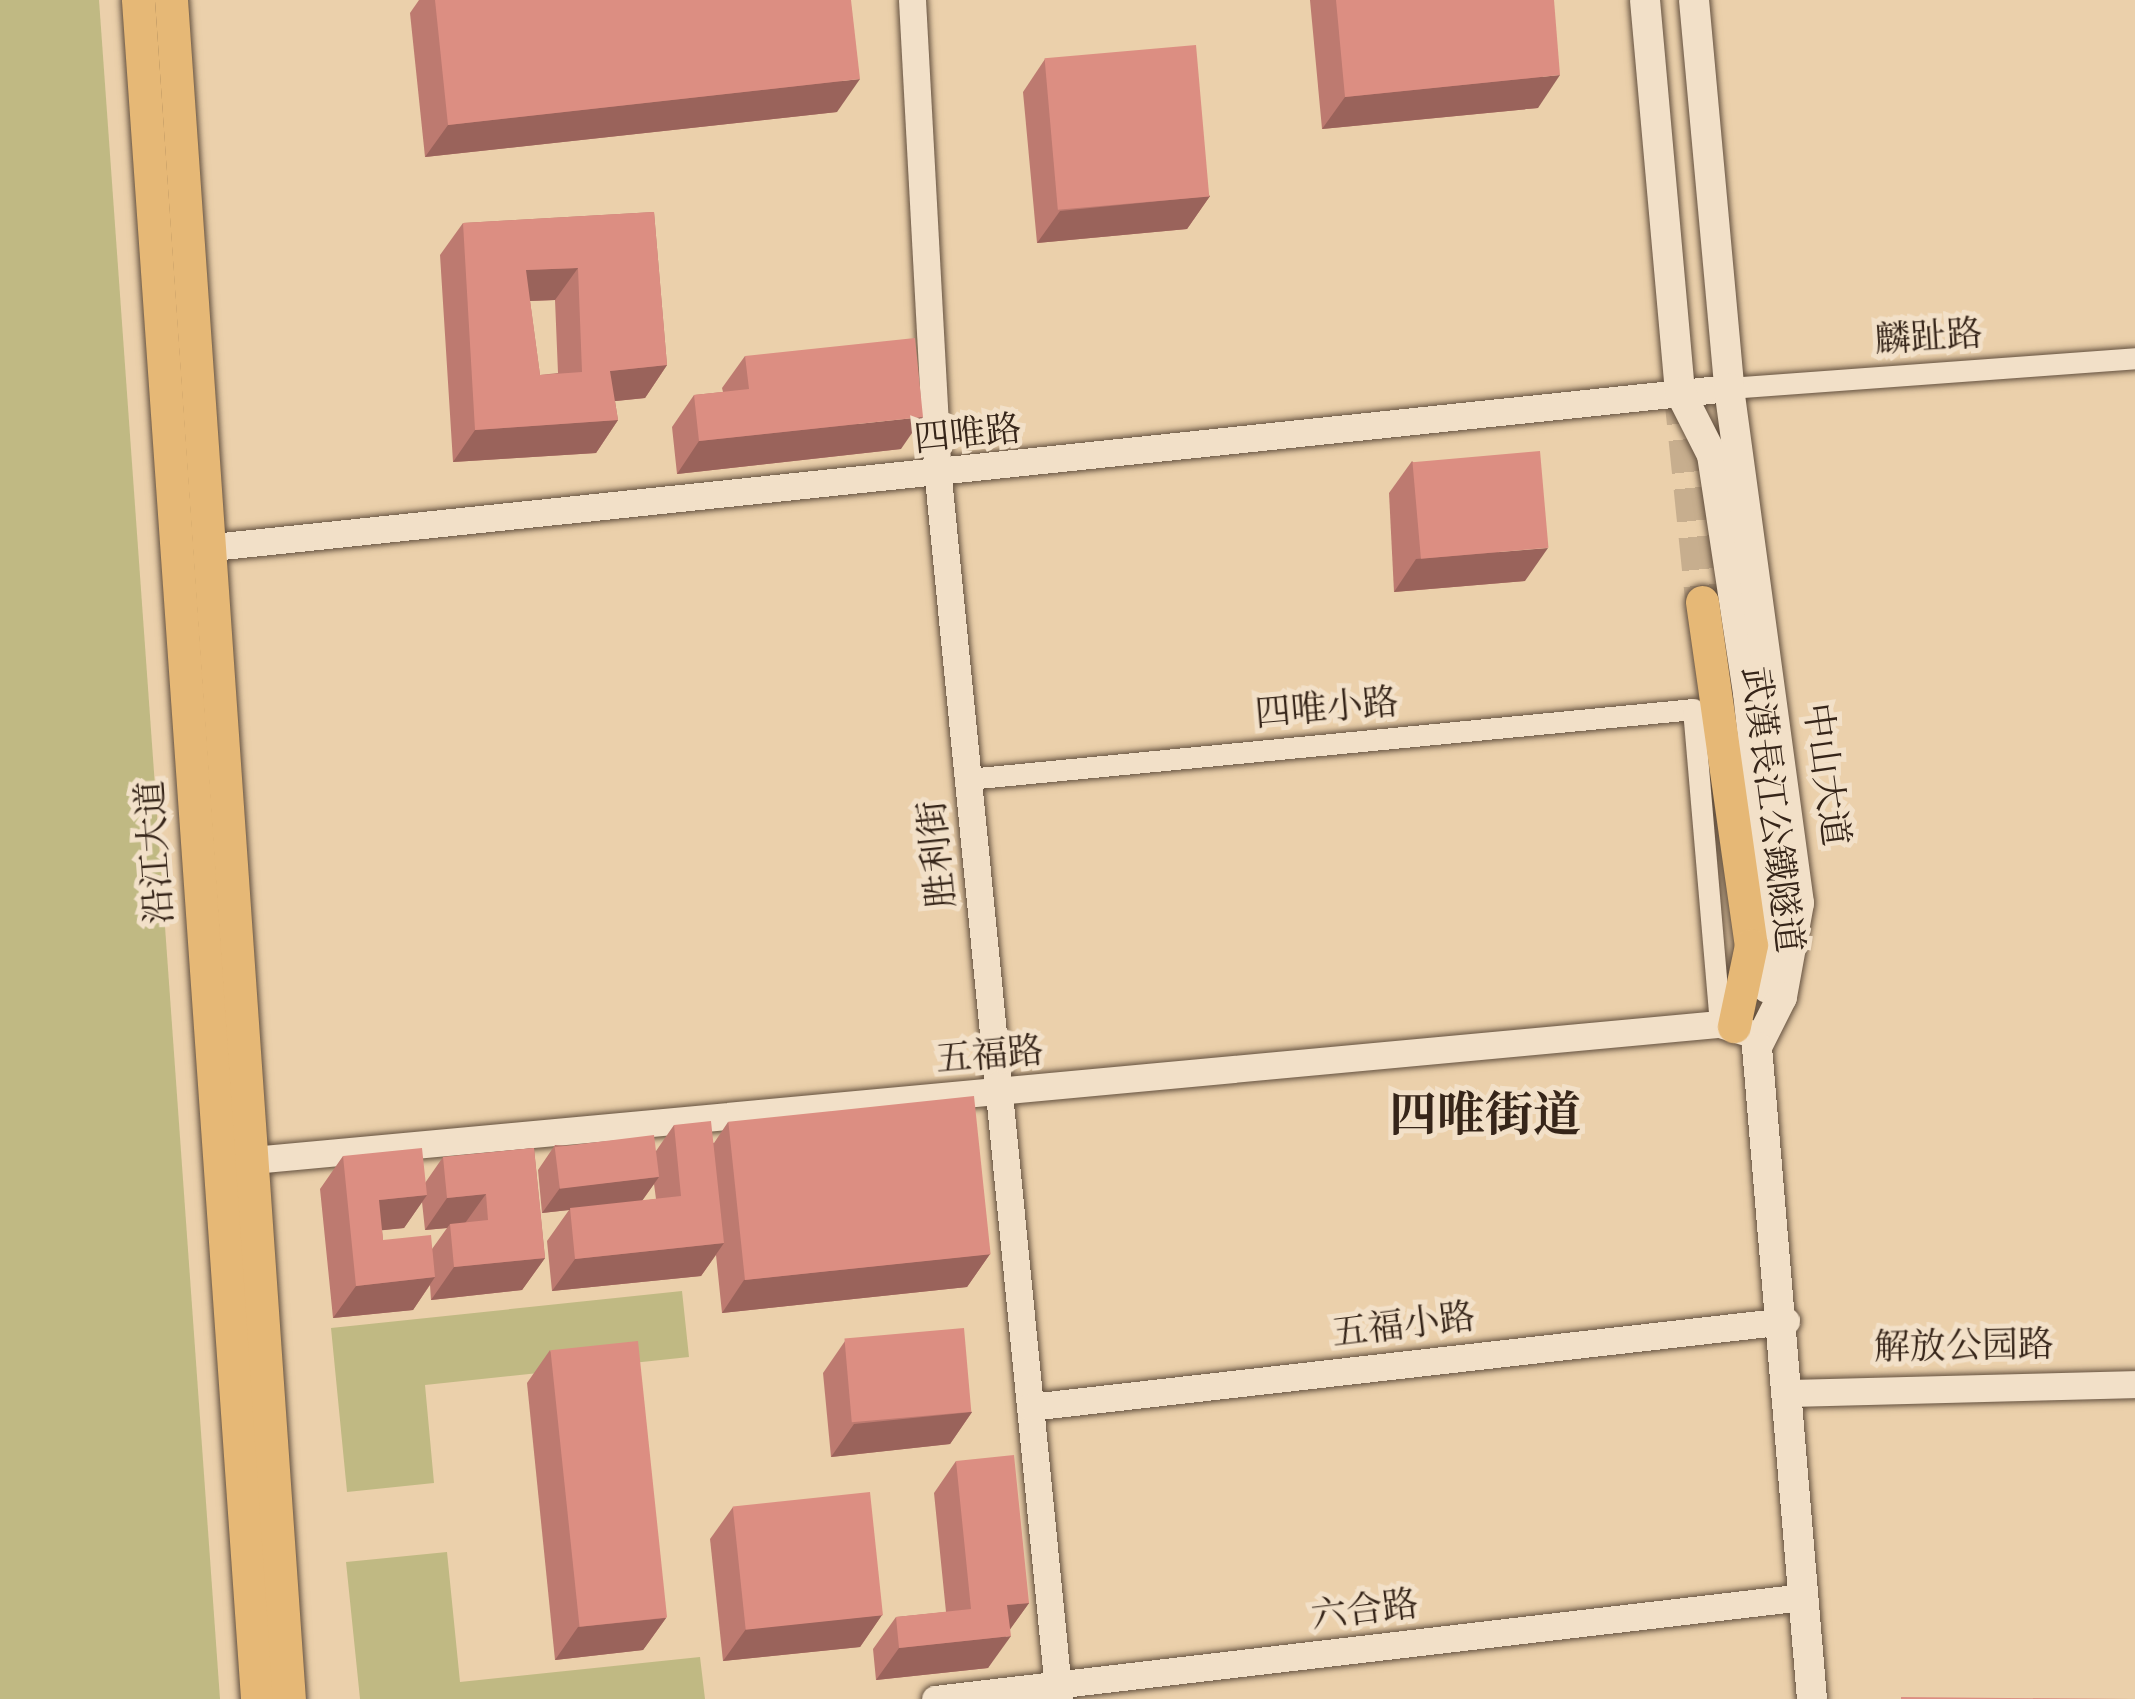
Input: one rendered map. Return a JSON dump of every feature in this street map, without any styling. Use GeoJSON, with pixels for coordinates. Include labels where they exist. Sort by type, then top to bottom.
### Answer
{"type":"FeatureCollection","features":[{"type":"Feature","properties":{"kind":"main road","name":"沿江大道"},"geometry":{"type":"LineString","coordinates":[[138,0],[257,1699]]}},
{"type":"Feature","properties":{"kind":"main road","name":"沿江大道"},"geometry":{"type":"LineString","coordinates":[[171,0],[214,547],[290,1699]]}},
{"type":"Feature","properties":{"kind":"main road","name":"中山大道"},"geometry":{"type":"LineString","coordinates":[[1646,0],[1680,392],[1712,455],[1773,924],[1772,971],[1740,1032],[1794,1393],[1812,1699]]}},
{"type":"Feature","properties":{"kind":"main road","name":"中山大道"},"geometry":{"type":"LineString","coordinates":[[1694,0],[1729,388],[1799,903],[1782,997],[1740,1032]]}},
{"type":"Feature","properties":{"kind":"main road","name":"武漢長江公鐵隧道"},"geometry":{"type":"LineString","coordinates":[[1702,602],[1751,945],[1740,1032]]}},
{"type":"Feature","properties":{"kind":"street","name":"胜利街"},"geometry":{"type":"LineString","coordinates":[[912,0],[938,478],[1058,1692]]}},
{"type":"Feature","properties":{"kind":"street","name":"麟趾路"},"geometry":{"type":"LineString","coordinates":[[1729,388],[2135,358]]}},
{"type":"Feature","properties":{"kind":"street","name":"四唯路"},"geometry":{"type":"LineString","coordinates":[[214,547],[938,478],[1729,388]]}},
{"type":"Feature","properties":{"kind":"street","name":"中山大道"},"geometry":{"type":"LineString","coordinates":[[1693,710],[1740,1032]]}},
{"type":"Feature","properties":{"kind":"street","name":"四唯小路"},"geometry":{"type":"LineString","coordinates":[[968,779],[1693,710]]}},
{"type":"Feature","properties":{"kind":"street","name":"五福路"},"geometry":{"type":"LineString","coordinates":[[219,1163],[1740,1032]]}},
{"type":"Feature","properties":{"kind":"street","name":"五福小路"},"geometry":{"type":"LineString","coordinates":[[1030,1407],[1786,1321]]}},
{"type":"Feature","properties":{"kind":"street","name":"解放公园路"},"geometry":{"type":"LineString","coordinates":[[1794,1393],[2135,1384]]}},
{"type":"Feature","properties":{"kind":"street","name":"六合路"},"geometry":{"type":"LineString","coordinates":[[935,1699],[1058,1692],[1803,1597]]}},
{"type":"Feature","properties":{"kind":"shaded area"},"geometry":{"type":"Polygon","coordinates":[[[0,0],[99,0],[220,1699],[0,1699],[0,0]]]}},
{"type":"Feature","properties":{"kind":"shaded area"},"geometry":{"type":"Polygon","coordinates":[[[682,1291],[689,1357],[425,1385],[434,1483],[347,1492],[331,1328],[682,1291]]]}},
{"type":"Feature","properties":{"kind":"shaded area"},"geometry":{"type":"Polygon","coordinates":[[[447,1552],[460,1682],[700,1657],[705,1699],[360,1699],[346,1562],[447,1552]]]}},
{"type":"Feature","properties":{"kind":"building"},"geometry":{"type":"Polygon","coordinates":[[[435,0],[851,0],[860,79],[448,125],[435,0]]]}},
{"type":"Feature","properties":{"kind":"building"},"geometry":{"type":"Polygon","coordinates":[[[1336,0],[1554,0],[1560,75],[1345,97],[1336,0]]]}},
{"type":"Feature","properties":{"kind":"building"},"geometry":{"type":"Polygon","coordinates":[[[1196,45],[1209,196],[1058,210],[1045,58],[1196,45]]]}},
{"type":"Feature","properties":{"kind":"building"},"geometry":{"type":"Polygon","coordinates":[[[654,212],[667,365],[610,371],[618,420],[475,430],[463,223],[654,212]],[[578,268],[526,270],[540,375],[582,372],[578,268]]]}},
{"type":"Feature","properties":{"kind":"building"},"geometry":{"type":"Polygon","coordinates":[[[915,338],[923,417],[699,441],[694,395],[749,389],[745,356],[915,338]]]}},
{"type":"Feature","properties":{"kind":"building"},"geometry":{"type":"Polygon","coordinates":[[[1540,451],[1548,548],[1421,559],[1412,462],[1540,451]]]}},
{"type":"Feature","properties":{"kind":"building"},"geometry":{"type":"Polygon","coordinates":[[[974,1096],[991,1254],[745,1280],[728,1122],[974,1096]]]}},
{"type":"Feature","properties":{"kind":"building"},"geometry":{"type":"Polygon","coordinates":[[[711,1121],[724,1243],[575,1259],[570,1208],[681,1196],[674,1125],[711,1121]]]}},
{"type":"Feature","properties":{"kind":"building"},"geometry":{"type":"Polygon","coordinates":[[[654,1135],[659,1177],[560,1189],[555,1147],[654,1135]]]}},
{"type":"Feature","properties":{"kind":"building"},"geometry":{"type":"Polygon","coordinates":[[[422,1148],[427,1195],[379,1200],[383,1240],[431,1235],[435,1277],[356,1286],[343,1156],[422,1148]]]}},
{"type":"Feature","properties":{"kind":"building"},"geometry":{"type":"Polygon","coordinates":[[[534,1148],[545,1258],[454,1267],[450,1224],[488,1220],[486,1194],[447,1198],[443,1157],[534,1148]]]}},
{"type":"Feature","properties":{"kind":"building"},"geometry":{"type":"Polygon","coordinates":[[[964,1328],[971,1412],[852,1422],[844,1338],[964,1328]]]}},
{"type":"Feature","properties":{"kind":"building"},"geometry":{"type":"Polygon","coordinates":[[[638,1341],[667,1617],[580,1627],[550,1350],[638,1341]]]}},
{"type":"Feature","properties":{"kind":"building"},"geometry":{"type":"Polygon","coordinates":[[[1014,1455],[1029,1603],[1007,1605],[1011,1636],[899,1648],[896,1617],[971,1609],[956,1461],[1014,1455]]]}},
{"type":"Feature","properties":{"kind":"building"},"geometry":{"type":"Polygon","coordinates":[[[870,1492],[883,1615],[746,1630],[733,1506],[870,1492]]]}},
{"type":"Feature","properties":{"kind":"building"},"geometry":{"type":"Polygon","coordinates":[[[1901,1697],[2135,1699],[1901,1699],[1901,1697]]]}},
{"type":"Feature","properties":{"kind":"tunnel"},"geometry":{"type":"LineString","coordinates":[[1680,390],[1702,602]]}},
{"type":"Feature","properties":{"kind":"district","name":"四唯街道"},"geometry":{"type":"Point","coordinates":[1485,1119]}}]}
